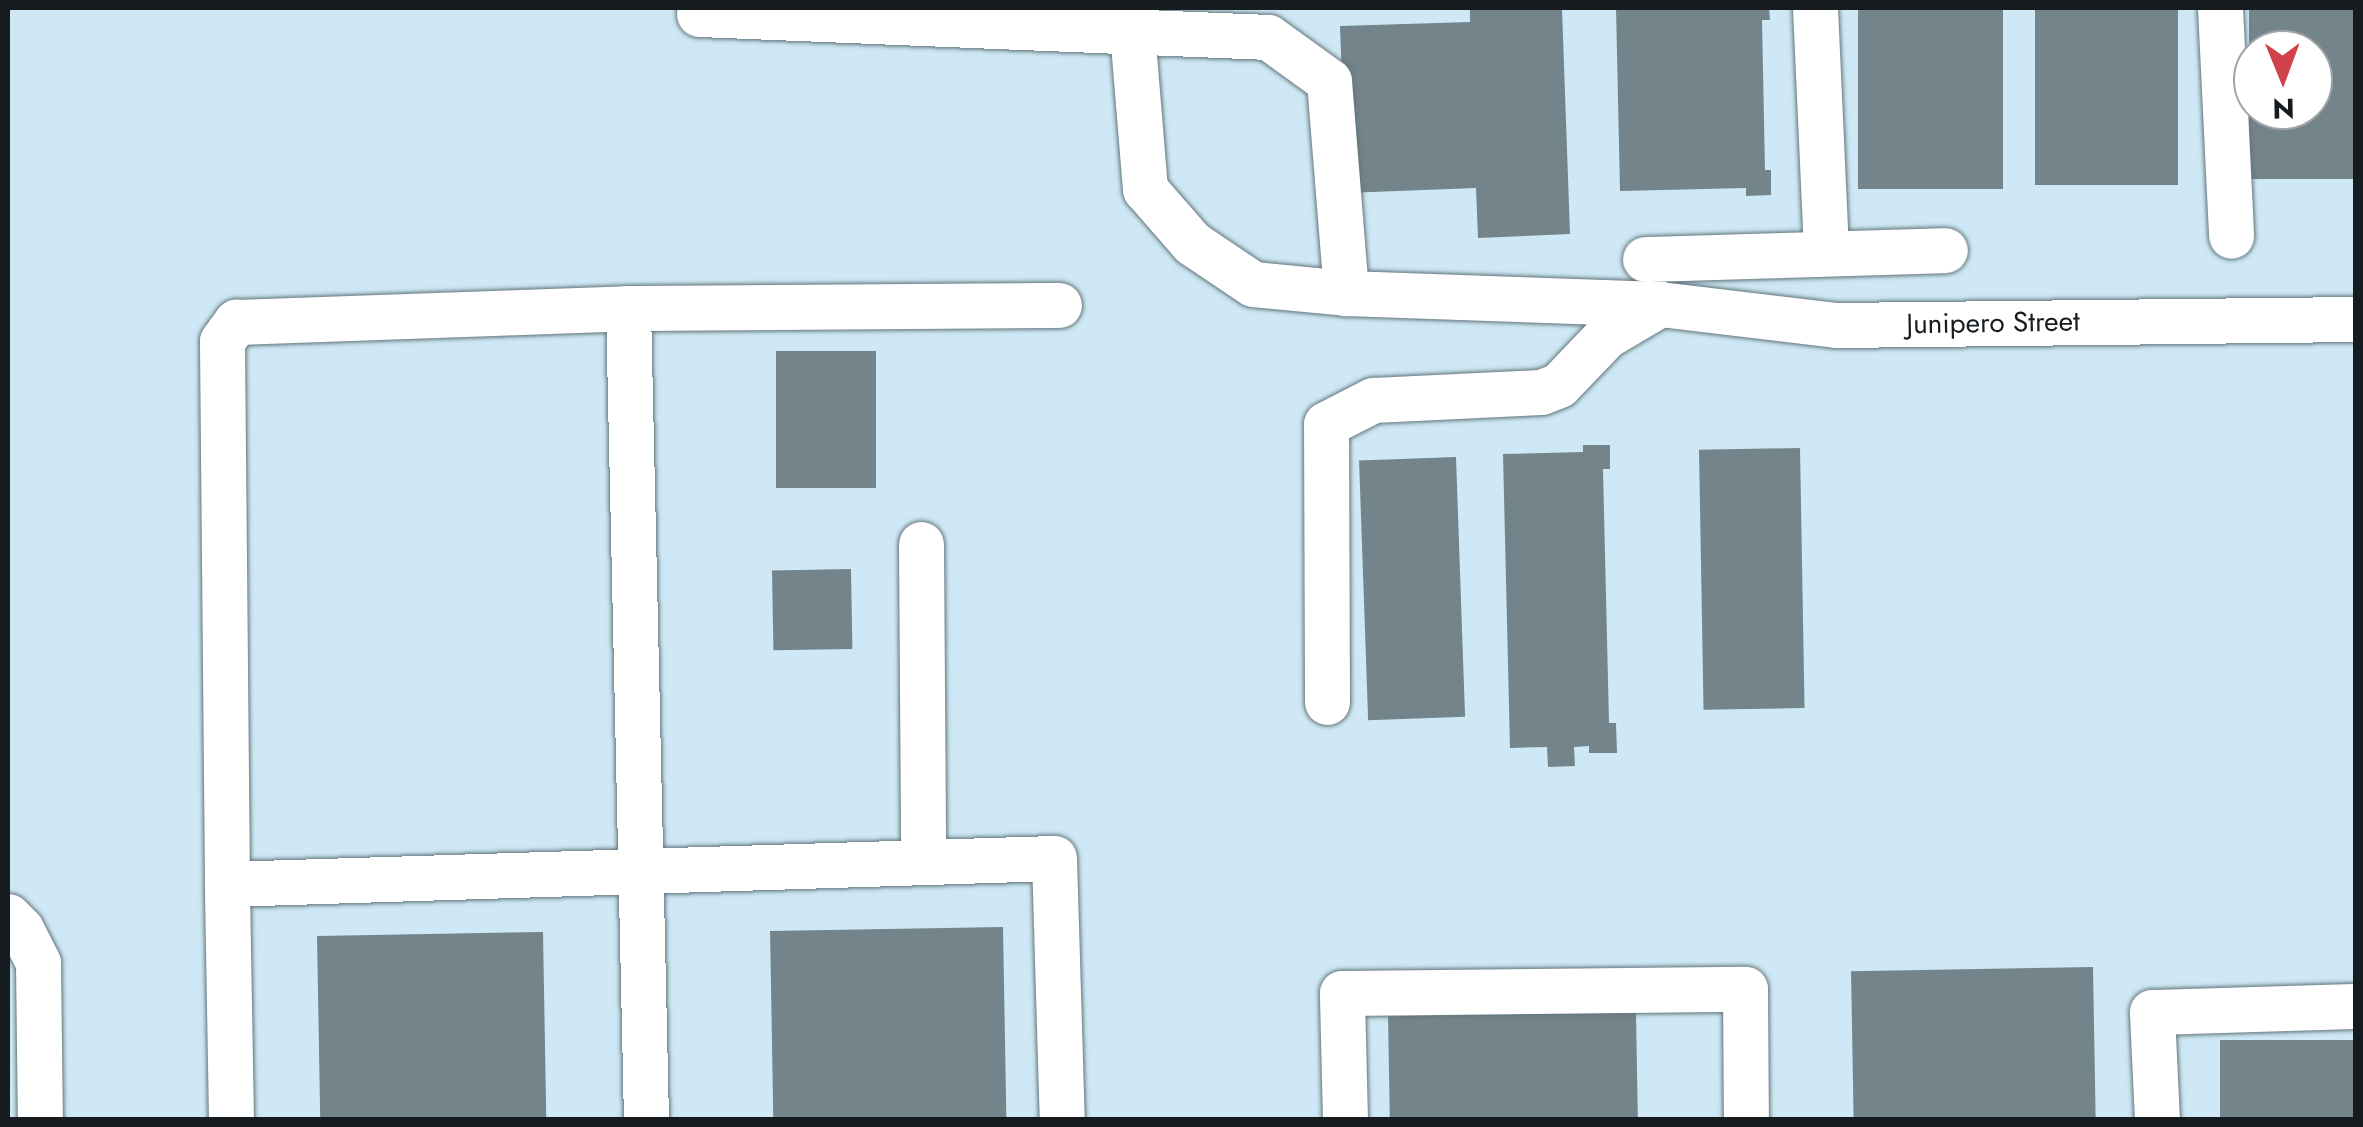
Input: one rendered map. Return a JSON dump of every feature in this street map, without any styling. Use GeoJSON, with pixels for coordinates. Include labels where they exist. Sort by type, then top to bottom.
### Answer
{"type":"FeatureCollection","features":[{"type":"Feature","properties":{"kind":"street"},"geometry":{"type":"LineString","coordinates":[[1815,8],[1826,254]]}},
{"type":"Feature","properties":{"kind":"street"},"geometry":{"type":"LineString","coordinates":[[2220,8],[2230,236]]}},
{"type":"Feature","properties":{"kind":"street"},"geometry":{"type":"LineString","coordinates":[[699,14],[1268,36],[1329,81],[1346,293]]}},
{"type":"Feature","properties":{"kind":"street","name":"Junipero Street"},"geometry":{"type":"LineString","coordinates":[[1132,31],[1144,190],[1192,242],[1252,284],[1346,293],[1646,304],[1836,325],[2356,319]]}},
{"type":"Feature","properties":{"kind":"street"},"geometry":{"type":"LineString","coordinates":[[1644,259],[1944,250]]}},
{"type":"Feature","properties":{"kind":"street"},"geometry":{"type":"LineString","coordinates":[[1328,702],[1326,424],[1374,400],[1540,392],[1559,385],[1606,336],[1646,304]]}},
{"type":"Feature","properties":{"kind":"street"},"geometry":{"type":"LineString","coordinates":[[231,1120],[222,341],[236,322],[628,308],[1059,305]]}},
{"type":"Feature","properties":{"kind":"street"},"geometry":{"type":"LineString","coordinates":[[628,308],[646,1120]]}},
{"type":"Feature","properties":{"kind":"street"},"geometry":{"type":"LineString","coordinates":[[920,544],[923,862]]}},
{"type":"Feature","properties":{"kind":"street"},"geometry":{"type":"LineString","coordinates":[[227,884],[1054,858],[1062,1120]]}},
{"type":"Feature","properties":{"kind":"street"},"geometry":{"type":"LineString","coordinates":[[8,916],[21,929],[38,963],[40,1120]]}},
{"type":"Feature","properties":{"kind":"street"},"geometry":{"type":"LineString","coordinates":[[1345,1120],[1342,993],[1745,989],[1746,1120]]}},
{"type":"Feature","properties":{"kind":"street"},"geometry":{"type":"LineString","coordinates":[[2157,1120],[2152,1012],[2356,1006]]}},
{"type":"Feature","properties":{"kind":"shaded area"},"geometry":{"type":"Polygon","coordinates":[[[8,8],[2355,8],[2355,1119],[8,1119],[8,8]]]}},
{"type":"Feature","properties":{"kind":"building"},"geometry":{"type":"Polygon","coordinates":[[[1562,8],[1570,234],[1478,238],[1476,188],[1346,193],[1340,26],[1470,22],[1470,9],[1562,8]]]}},
{"type":"Feature","properties":{"kind":"building"},"geometry":{"type":"Polygon","coordinates":[[[1616,8],[1769,8],[1770,20],[1762,20],[1765,170],[1771,170],[1771,195],[1746,196],[1746,188],[1620,191],[1616,8]]]}},
{"type":"Feature","properties":{"kind":"building"},"geometry":{"type":"Polygon","coordinates":[[[1858,8],[2003,8],[2003,189],[1858,189],[1858,8]]]}},
{"type":"Feature","properties":{"kind":"building"},"geometry":{"type":"Polygon","coordinates":[[[2035,8],[2178,8],[2178,185],[2035,185],[2035,8]]]}},
{"type":"Feature","properties":{"kind":"building"},"geometry":{"type":"Polygon","coordinates":[[[2249,8],[2356,8],[2356,179],[2249,179],[2249,130],[2333,130],[2333,30],[2249,30],[2249,8]]]}},
{"type":"Feature","properties":{"kind":"building"},"geometry":{"type":"Polygon","coordinates":[[[776,351],[876,351],[876,488],[776,488],[776,351]]]}},
{"type":"Feature","properties":{"kind":"building"},"geometry":{"type":"Polygon","coordinates":[[[1583,445],[1610,445],[1610,469],[1603,469],[1609,723],[1616,723],[1617,753],[1589,753],[1589,746],[1574,747],[1575,766],[1548,767],[1547,747],[1510,748],[1503,454],[1583,452],[1583,445]]]}},
{"type":"Feature","properties":{"kind":"building"},"geometry":{"type":"Polygon","coordinates":[[[1800,448],[1805,708],[1704,710],[1699,450],[1800,448]]]}},
{"type":"Feature","properties":{"kind":"building"},"geometry":{"type":"Polygon","coordinates":[[[1456,457],[1465,717],[1368,720],[1359,460],[1456,457]]]}},
{"type":"Feature","properties":{"kind":"building"},"geometry":{"type":"Polygon","coordinates":[[[851,569],[852,649],[773,650],[772,570],[851,569]]]}},
{"type":"Feature","properties":{"kind":"building"},"geometry":{"type":"Polygon","coordinates":[[[1003,927],[1006,1120],[773,1120],[770,931],[1003,927]]]}},
{"type":"Feature","properties":{"kind":"building"},"geometry":{"type":"Polygon","coordinates":[[[543,932],[546,1120],[320,1120],[317,936],[543,932]]]}},
{"type":"Feature","properties":{"kind":"building"},"geometry":{"type":"Polygon","coordinates":[[[2093,967],[2096,1120],[1854,1120],[1851,971],[2093,967]]]}},
{"type":"Feature","properties":{"kind":"building"},"geometry":{"type":"Polygon","coordinates":[[[1636,1012],[1638,1120],[1390,1120],[1388,1016],[1636,1012]]]}},
{"type":"Feature","properties":{"kind":"building"},"geometry":{"type":"Polygon","coordinates":[[[2220,1040],[2356,1040],[2356,1120],[2220,1120],[2220,1040]]]}}]}
